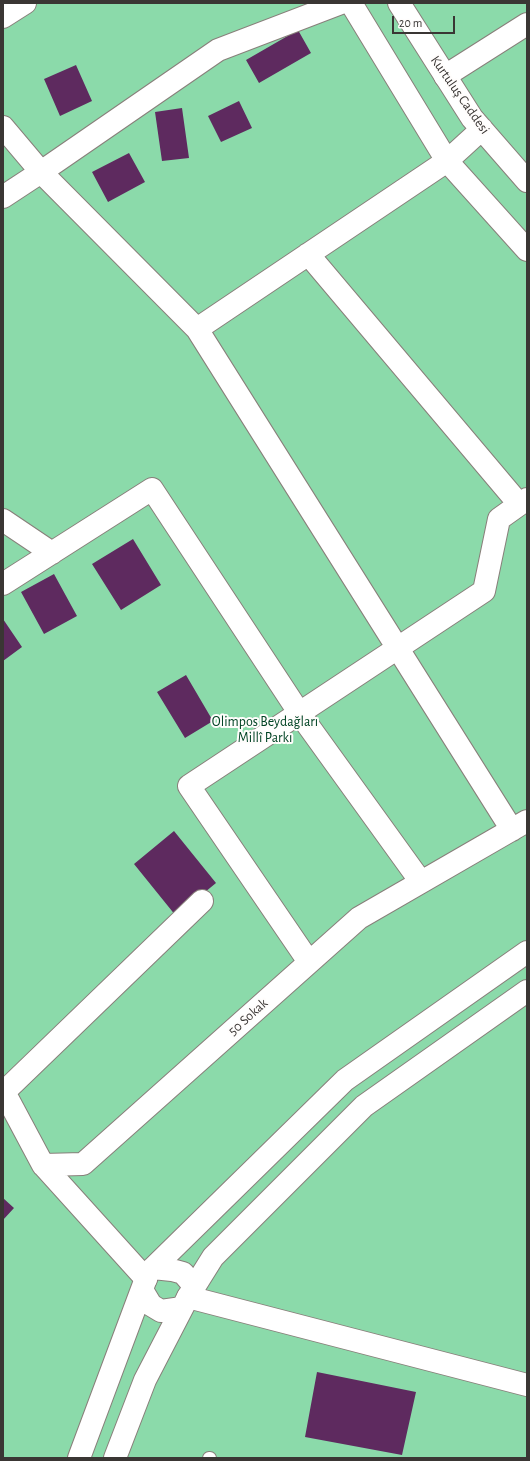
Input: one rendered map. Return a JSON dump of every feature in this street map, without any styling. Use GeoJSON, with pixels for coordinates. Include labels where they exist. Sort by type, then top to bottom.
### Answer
{"type":"FeatureCollection","features":[{"type":"Feature","properties":{"kind":"street"},"geometry":{"type":"LineString","coordinates":[[3,17],[25,3]]}},
{"type":"Feature","properties":{"kind":"street"},"geometry":{"type":"LineString","coordinates":[[3,197],[218,50],[341,3]]}},
{"type":"Feature","properties":{"kind":"street"},"geometry":{"type":"LineString","coordinates":[[352,3],[447,161],[527,250]]}},
{"type":"Feature","properties":{"kind":"street","name":"Kurtuluş Caddesi"},"geometry":{"type":"LineString","coordinates":[[399,3],[472,118],[527,181]]}},
{"type":"Feature","properties":{"kind":"street"},"geometry":{"type":"LineString","coordinates":[[446,76],[527,24]]}},
{"type":"Feature","properties":{"kind":"street"},"geometry":{"type":"LineString","coordinates":[[3,127],[41,172],[197,329],[397,648],[519,825]]}},
{"type":"Feature","properties":{"kind":"street"},"geometry":{"type":"LineString","coordinates":[[197,329],[447,161],[482,129]]}},
{"type":"Feature","properties":{"kind":"street"},"geometry":{"type":"LineString","coordinates":[[308,254],[523,502],[499,519],[484,591],[189,786],[309,962]]}},
{"type":"Feature","properties":{"kind":"street"},"geometry":{"type":"LineString","coordinates":[[3,584],[152,489],[299,713],[421,882]]}},
{"type":"Feature","properties":{"kind":"street"},"geometry":{"type":"LineString","coordinates":[[3,520],[52,553]]}},
{"type":"Feature","properties":{"kind":"street","name":"50 Sokak"},"geometry":{"type":"LineString","coordinates":[[43,1165],[83,1164],[359,918],[519,825]]}},
{"type":"Feature","properties":{"kind":"street"},"geometry":{"type":"LineString","coordinates":[[202,902],[3,1092],[43,1165],[147,1279],[150,1305],[161,1311],[188,1297],[527,1385]]}},
{"type":"Feature","properties":{"kind":"street"},"geometry":{"type":"LineString","coordinates":[[78,1458],[147,1279],[346,1080],[527,952]]}},
{"type":"Feature","properties":{"kind":"street"},"geometry":{"type":"LineString","coordinates":[[115,1458],[145,1380],[188,1297],[212,1257],[364,1106],[527,991]]}},
{"type":"Feature","properties":{"kind":"street"},"geometry":{"type":"LineString","coordinates":[[147,1279],[172,1270],[183,1273],[188,1297]]}},
{"type":"Feature","properties":{"kind":"green space","name":"Olimpos Beydağları Millî Parkı"},"geometry":{"type":"Polygon","coordinates":[[[3,3],[527,3],[527,1458],[3,1458],[3,3]]]}},
{"type":"Feature","properties":{"kind":"building"},"geometry":{"type":"Polygon","coordinates":[[[298,30],[311,53],[259,83],[246,60],[298,30]]]}},
{"type":"Feature","properties":{"kind":"building"},"geometry":{"type":"Polygon","coordinates":[[[76,65],[92,101],[60,116],[44,79],[76,65]]]}},
{"type":"Feature","properties":{"kind":"building"},"geometry":{"type":"Polygon","coordinates":[[[239,101],[252,128],[221,142],[208,116],[239,101]]]}},
{"type":"Feature","properties":{"kind":"building"},"geometry":{"type":"Polygon","coordinates":[[[182,108],[189,158],[162,161],[155,112],[182,108]]]}},
{"type":"Feature","properties":{"kind":"building"},"geometry":{"type":"Polygon","coordinates":[[[129,153],[145,182],[108,202],[92,172],[129,153]]]}},
{"type":"Feature","properties":{"kind":"building"},"geometry":{"type":"Polygon","coordinates":[[[133,539],[161,585],[121,610],[92,564],[133,539]]]}},
{"type":"Feature","properties":{"kind":"building"},"geometry":{"type":"Polygon","coordinates":[[[54,574],[77,616],[44,634],[21,592],[54,574]]]}},
{"type":"Feature","properties":{"kind":"building"},"geometry":{"type":"Polygon","coordinates":[[[3,619],[22,647],[3,661],[3,619]]]}},
{"type":"Feature","properties":{"kind":"building"},"geometry":{"type":"Polygon","coordinates":[[[186,675],[213,721],[185,738],[157,692],[186,675]]]}},
{"type":"Feature","properties":{"kind":"building"},"geometry":{"type":"Polygon","coordinates":[[[174,831],[216,883],[176,916],[134,864],[174,831]]]}},
{"type":"Feature","properties":{"kind":"building"},"geometry":{"type":"Polygon","coordinates":[[[3,1198],[14,1208],[3,1220],[3,1198]]]}},
{"type":"Feature","properties":{"kind":"building"},"geometry":{"type":"Polygon","coordinates":[[[317,1372],[416,1392],[402,1455],[305,1437],[317,1372]]]}}]}
